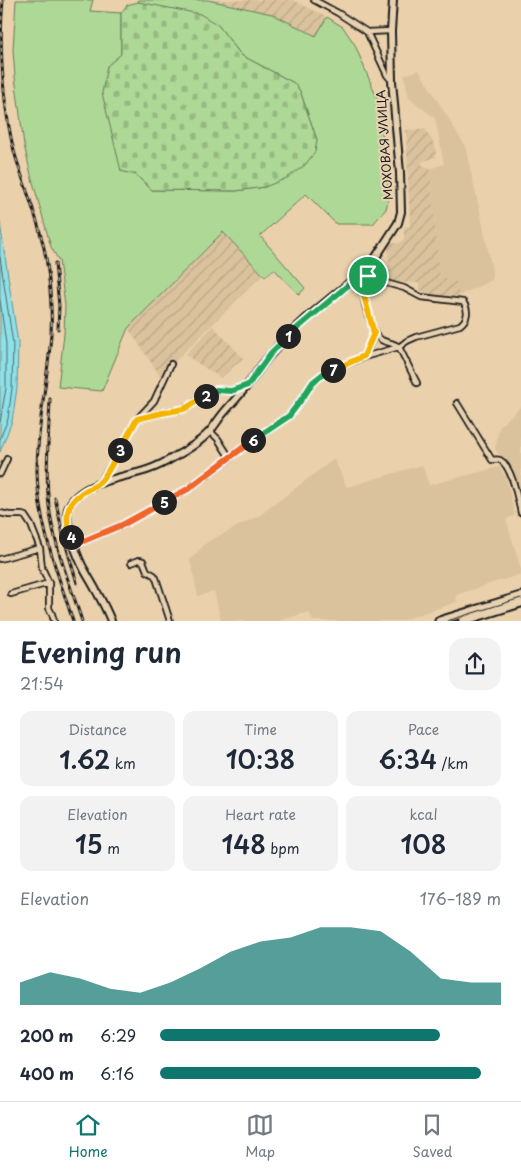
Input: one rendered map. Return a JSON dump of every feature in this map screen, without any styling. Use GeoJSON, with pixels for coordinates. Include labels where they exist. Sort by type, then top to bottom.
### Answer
{"type":"FeatureCollection","features":[{"type":"Feature","properties":{"kind":"main road"},"geometry":{"type":"LineString","coordinates":[[439,621],[521,596]]}},
{"type":"Feature","properties":{"kind":"main road"},"geometry":{"type":"LineString","coordinates":[[463,621],[521,603]]}},
{"type":"Feature","properties":{"kind":"street"},"geometry":{"type":"LineString","coordinates":[[314,0],[367,32],[387,75],[392,81]]}},
{"type":"Feature","properties":{"kind":"street","name":"МОХОВАЯ УЛИЦА"},"geometry":{"type":"LineString","coordinates":[[111,621],[84,570],[70,533],[67,517],[73,500],[99,483],[148,470],[195,444],[210,431],[222,414],[248,385],[271,353],[296,328],[366,270],[398,223],[401,212],[400,173],[392,81],[391,31],[394,0]]}},
{"type":"Feature","properties":{"kind":"street"},"geometry":{"type":"LineString","coordinates":[[367,32],[391,31]]}},
{"type":"Feature","properties":{"kind":"street"},"geometry":{"type":"LineString","coordinates":[[74,545],[124,524],[188,489],[242,448],[289,416],[313,382],[323,374],[364,356],[399,347],[416,337],[460,325],[464,322],[467,308],[463,302],[421,296],[404,288],[386,283],[374,260]]}},
{"type":"Feature","properties":{"kind":"street"},"geometry":{"type":"LineString","coordinates":[[366,270],[368,276],[364,300],[374,333],[382,341],[399,347],[417,383]]}},
{"type":"Feature","properties":{"kind":"street"},"geometry":{"type":"LineString","coordinates":[[364,356],[374,333]]}},
{"type":"Feature","properties":{"kind":"street"},"geometry":{"type":"LineString","coordinates":[[99,483],[137,419],[154,400],[171,364]]}},
{"type":"Feature","properties":{"kind":"street"},"geometry":{"type":"LineString","coordinates":[[137,419],[184,409],[216,390],[231,391],[248,385]]}},
{"type":"Feature","properties":{"kind":"street"},"geometry":{"type":"LineString","coordinates":[[457,403],[492,460],[502,461],[509,469],[521,513]]}},
{"type":"Feature","properties":{"kind":"street"},"geometry":{"type":"LineString","coordinates":[[210,431],[218,439],[230,458]]}},
{"type":"Feature","properties":{"kind":"street"},"geometry":{"type":"LineString","coordinates":[[0,474],[7,459]]}},
{"type":"Feature","properties":{"kind":"street"},"geometry":{"type":"LineString","coordinates":[[0,513],[25,516],[31,525],[40,548],[42,568],[49,583],[49,608],[54,621]]}},
{"type":"Feature","properties":{"kind":"street"},"geometry":{"type":"LineString","coordinates":[[0,559],[40,548]]}},
{"type":"Feature","properties":{"kind":"street"},"geometry":{"type":"LineString","coordinates":[[131,563],[139,560],[143,561],[147,571],[154,575],[170,621]]}},
{"type":"Feature","properties":{"kind":"street"},"geometry":{"type":"LineString","coordinates":[[11,594],[49,583]]}},
{"type":"Feature","properties":{"kind":"shaded area"},"geometry":{"type":"Polygon","coordinates":[[[208,0],[293,0],[327,17],[317,36],[272,14],[208,0]]]}},
{"type":"Feature","properties":{"kind":"shaded area"},"geometry":{"type":"Polygon","coordinates":[[[419,70],[465,146],[492,270],[492,280],[458,296],[458,282],[440,279],[430,169],[444,164],[435,118],[409,98],[404,75],[419,70]]]}},
{"type":"Feature","properties":{"kind":"shaded area"},"geometry":{"type":"Polygon","coordinates":[[[425,129],[435,145],[436,157],[423,161],[421,164],[430,169],[440,279],[458,282],[458,296],[424,295],[424,292],[420,290],[419,283],[389,282],[388,243],[400,243],[404,239],[404,227],[410,226],[406,130],[425,129]]]}},
{"type":"Feature","properties":{"kind":"shaded area"},"geometry":{"type":"Polygon","coordinates":[[[223,232],[262,275],[160,376],[128,328],[223,232]]]}},
{"type":"Feature","properties":{"kind":"shaded area"},"geometry":{"type":"Polygon","coordinates":[[[213,326],[243,358],[221,378],[185,355],[213,326]]]}},
{"type":"Feature","properties":{"kind":"shaded area"},"geometry":{"type":"Polygon","coordinates":[[[521,406],[521,497],[512,469],[495,450],[499,427],[521,406]]]}},
{"type":"Feature","properties":{"kind":"shaded area"},"geometry":{"type":"Polygon","coordinates":[[[334,459],[347,487],[422,465],[429,485],[499,467],[506,477],[515,515],[506,519],[521,574],[456,595],[457,602],[400,621],[313,621],[309,612],[278,621],[221,621],[214,591],[198,596],[190,560],[207,542],[260,515],[334,459]]]}},
{"type":"Feature","properties":{"kind":"green space"},"geometry":{"type":"Polygon","coordinates":[[[16,0],[93,0],[90,11],[121,13],[121,55],[107,66],[136,175],[152,190],[236,191],[265,187],[317,140],[300,91],[294,83],[241,55],[218,25],[138,2],[138,0],[208,0],[272,14],[316,36],[327,17],[343,27],[355,45],[379,103],[389,196],[386,209],[373,224],[336,224],[306,194],[260,236],[305,288],[299,295],[274,269],[265,277],[223,232],[128,328],[102,391],[58,387],[65,305],[59,261],[51,247],[24,145],[13,50],[16,0]]]}},
{"type":"Feature","properties":{"kind":"green space"},"geometry":{"type":"Polygon","coordinates":[[[138,2],[200,14],[218,25],[241,55],[294,83],[300,91],[317,140],[315,152],[305,165],[287,178],[265,187],[236,191],[152,190],[136,175],[121,171],[102,93],[107,66],[121,54],[121,13],[127,5],[138,2]]]}},
{"type":"Feature","properties":{"kind":"water"},"geometry":{"type":"Polygon","coordinates":[[[0,223],[18,343],[17,388],[12,421],[0,452],[0,223]]]}},
{"type":"Feature","properties":{"kind":"tram line"},"geometry":{"type":"LineString","coordinates":[[447,621],[521,598]]}},
{"type":"Feature","properties":{"kind":"railway"},"geometry":{"type":"LineString","coordinates":[[3,0],[1,23],[2,57],[8,121],[14,151],[46,255],[51,299],[51,337],[37,455],[38,491],[49,547],[73,621]]}},
{"type":"Feature","properties":{"kind":"railway"},"geometry":{"type":"LineString","coordinates":[[55,263],[59,306],[58,329]]}},
{"type":"Feature","properties":{"kind":"railway"},"geometry":{"type":"LineString","coordinates":[[50,399],[47,466],[51,521],[58,550],[82,621]]}},
{"type":"Feature","properties":{"kind":"railway"},"geometry":{"type":"LineString","coordinates":[[55,498],[64,539],[77,583]]}},
{"type":"Feature","properties":{"kind":"route"},"geometry":{"type":"LineString","coordinates":[[366,270],[368,276],[364,300],[374,333],[364,356],[323,374],[313,382],[289,416],[242,448],[188,489],[124,524],[74,545],[67,517],[73,500],[99,483],[137,419],[184,409],[216,390],[231,391],[248,385],[271,353],[296,328],[366,270]]}}]}
